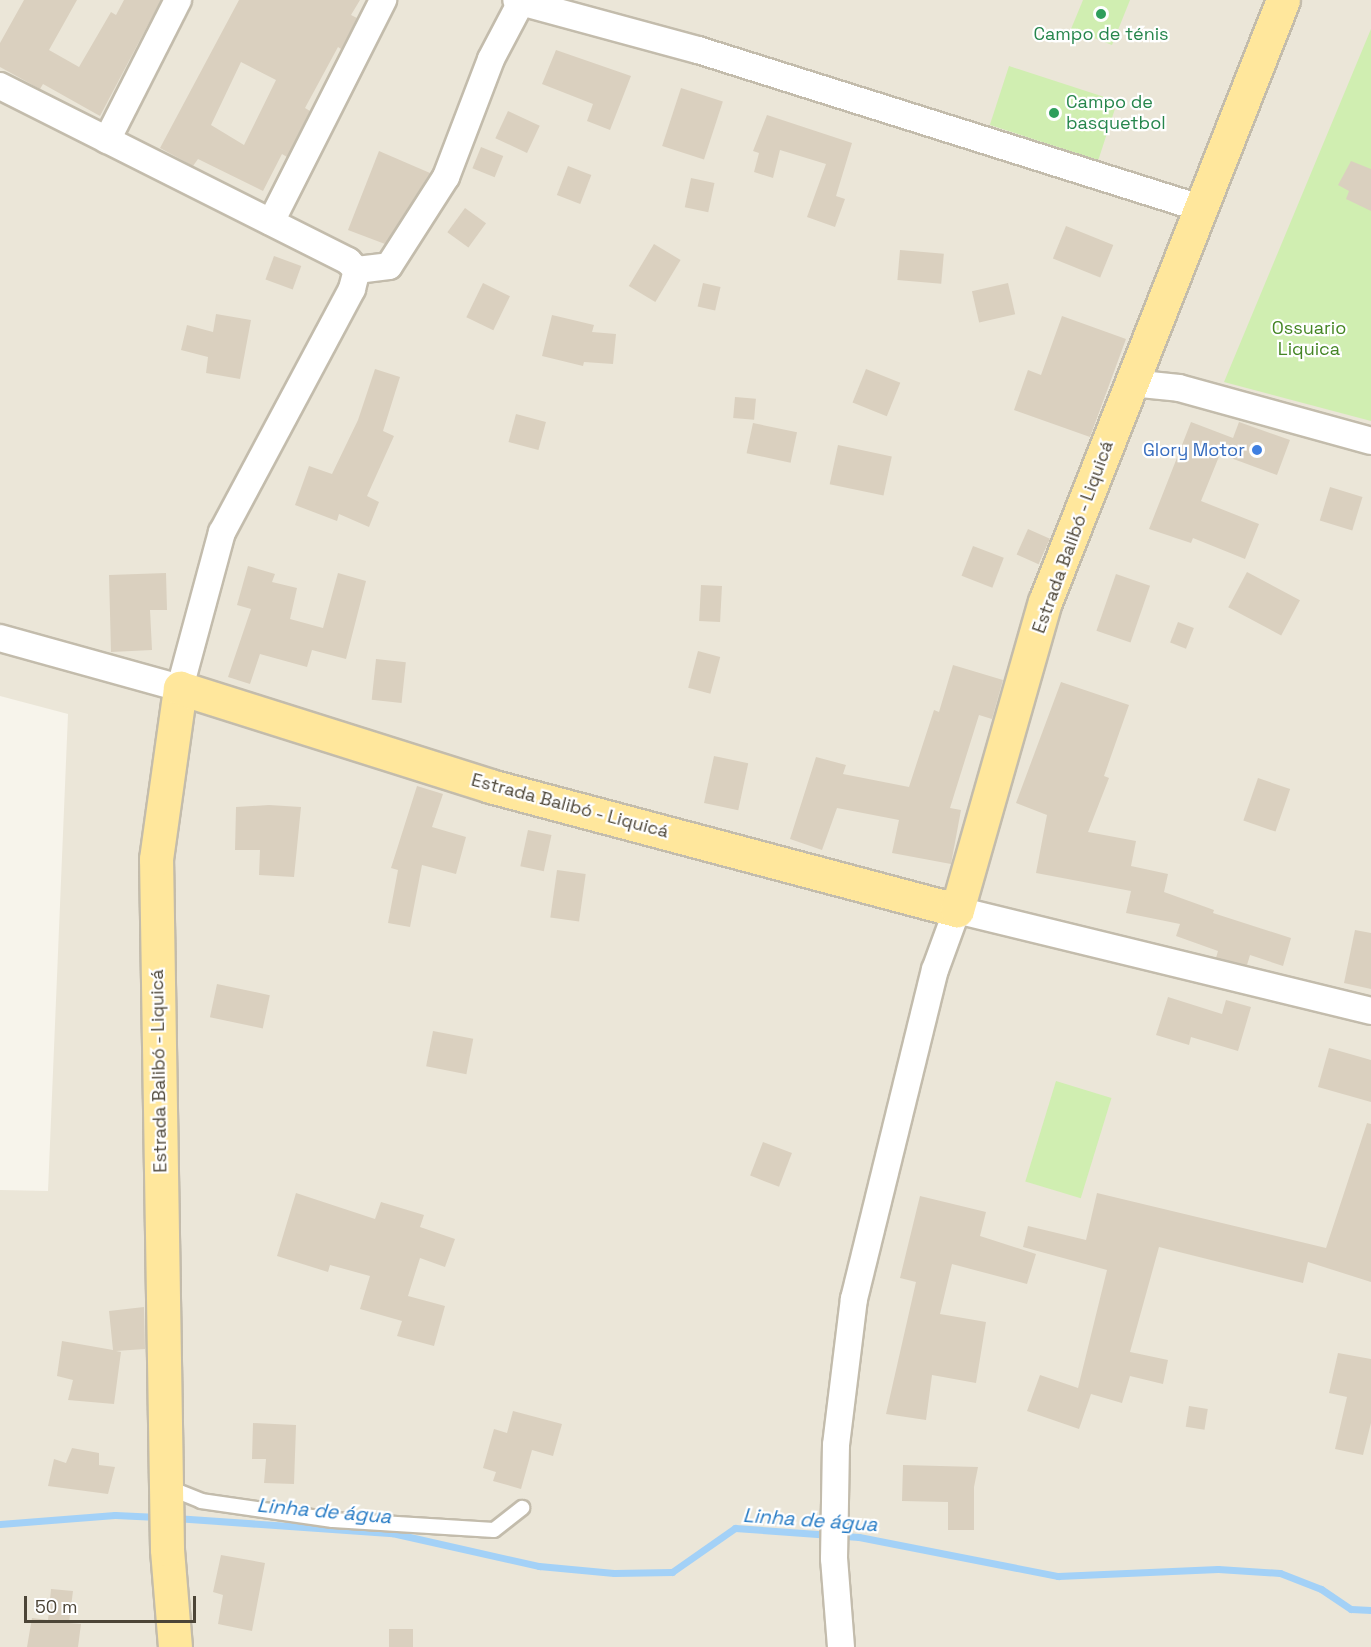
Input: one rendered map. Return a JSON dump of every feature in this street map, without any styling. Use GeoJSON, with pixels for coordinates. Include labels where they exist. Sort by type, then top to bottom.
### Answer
{"type":"FeatureCollection","features":[{"type":"Feature","properties":{"kind":"main road","name":"Estrada Balibó - Liquicá"},"geometry":{"type":"LineString","coordinates":[[175,1647],[167,1549],[156,859],[180,688],[490,786],[957,910],[1045,602],[1283,0]]}},
{"type":"Feature","properties":{"kind":"street"},"geometry":{"type":"LineString","coordinates":[[107,140],[178,0]]}},
{"type":"Feature","properties":{"kind":"street"},"geometry":{"type":"LineString","coordinates":[[271,222],[383,0]]}},
{"type":"Feature","properties":{"kind":"street"},"geometry":{"type":"LineString","coordinates":[[357,270],[389,266],[446,177],[465,118],[518,1],[698,50],[1200,208]]}},
{"type":"Feature","properties":{"kind":"street"},"geometry":{"type":"LineString","coordinates":[[0,86],[348,261],[357,270]]}},
{"type":"Feature","properties":{"kind":"street"},"geometry":{"type":"LineString","coordinates":[[0,638],[180,688],[222,532],[352,288],[357,270]]}},
{"type":"Feature","properties":{"kind":"street"},"geometry":{"type":"LineString","coordinates":[[1131,383],[1179,388],[1371,441]]}},
{"type":"Feature","properties":{"kind":"street"},"geometry":{"type":"LineString","coordinates":[[841,1647],[834,1559],[836,1445],[855,1299],[935,970],[957,910],[1371,1011]]}},
{"type":"Feature","properties":{"kind":"lane"},"geometry":{"type":"LineString","coordinates":[[167,1491],[201,1501],[333,1520],[494,1530],[522,1508]]}},
{"type":"Feature","properties":{"kind":"shaded area"},"geometry":{"type":"Polygon","coordinates":[[[0,0],[1371,0],[1371,1647],[0,1647],[0,1190],[48,1191],[68,714],[0,696],[0,0]]]}},
{"type":"Feature","properties":{"kind":"green space","name":"Campo de ténis"},"geometry":{"type":"Polygon","coordinates":[[[1083,0],[1130,0],[1112,45],[1071,29],[1083,0]]]}},
{"type":"Feature","properties":{"kind":"green space","name":"Ossuario Liquica"},"geometry":{"type":"Polygon","coordinates":[[[1371,29],[1371,421],[1224,382],[1371,29]]]}},
{"type":"Feature","properties":{"kind":"green space","name":"Campo de basquetbol"},"geometry":{"type":"Polygon","coordinates":[[[1009,66],[1117,101],[1098,160],[990,125],[1009,66]]]}},
{"type":"Feature","properties":{"kind":"green space"},"geometry":{"type":"Polygon","coordinates":[[[1056,1081],[1111,1098],[1081,1198],[1025,1181],[1056,1081]]]}},
{"type":"Feature","properties":{"kind":"building"},"geometry":{"type":"Polygon","coordinates":[[[24,0],[77,0],[49,50],[79,67],[111,12],[116,15],[124,0],[161,0],[100,116],[43,84],[40,89],[0,67],[0,43],[24,0]]]}},
{"type":"Feature","properties":{"kind":"building"},"geometry":{"type":"Polygon","coordinates":[[[239,0],[360,0],[351,15],[357,18],[341,49],[338,47],[305,108],[310,111],[287,157],[282,154],[263,191],[198,159],[193,166],[160,148],[239,0]],[[241,62],[211,125],[244,145],[276,80],[241,62]]]}},
{"type":"Feature","properties":{"kind":"building"},"geometry":{"type":"Polygon","coordinates":[[[556,50],[631,76],[610,130],[587,121],[593,104],[542,84],[556,50]]]}},
{"type":"Feature","properties":{"kind":"building"},"geometry":{"type":"Polygon","coordinates":[[[681,88],[723,102],[704,160],[662,146],[681,88]]]}},
{"type":"Feature","properties":{"kind":"building"},"geometry":{"type":"Polygon","coordinates":[[[508,111],[540,126],[527,153],[495,138],[508,111]]]}},
{"type":"Feature","properties":{"kind":"building"},"geometry":{"type":"Polygon","coordinates":[[[767,115],[852,143],[836,196],[845,199],[835,227],[807,217],[826,164],[780,150],[773,178],[754,172],[759,153],[753,151],[767,115]]]}},
{"type":"Feature","properties":{"kind":"building"},"geometry":{"type":"Polygon","coordinates":[[[481,147],[503,156],[495,177],[472,168],[481,147]]]}},
{"type":"Feature","properties":{"kind":"building"},"geometry":{"type":"Polygon","coordinates":[[[379,151],[430,173],[385,244],[348,230],[379,151]]]}},
{"type":"Feature","properties":{"kind":"building"},"geometry":{"type":"Polygon","coordinates":[[[1351,161],[1371,169],[1371,211],[1346,199],[1349,191],[1338,185],[1351,161]]]}},
{"type":"Feature","properties":{"kind":"building"},"geometry":{"type":"Polygon","coordinates":[[[568,166],[591,175],[580,204],[557,195],[568,166]]]}},
{"type":"Feature","properties":{"kind":"building"},"geometry":{"type":"Polygon","coordinates":[[[691,178],[714,183],[708,212],[685,207],[691,178]]]}},
{"type":"Feature","properties":{"kind":"building"},"geometry":{"type":"Polygon","coordinates":[[[465,208],[486,223],[468,248],[447,232],[465,208]]]}},
{"type":"Feature","properties":{"kind":"building"},"geometry":{"type":"Polygon","coordinates":[[[1066,226],[1113,245],[1100,278],[1053,258],[1066,226]]]}},
{"type":"Feature","properties":{"kind":"building"},"geometry":{"type":"Polygon","coordinates":[[[654,244],[681,260],[655,302],[629,286],[654,244]]]}},
{"type":"Feature","properties":{"kind":"building"},"geometry":{"type":"Polygon","coordinates":[[[900,250],[944,254],[941,284],[897,280],[900,250]]]}},
{"type":"Feature","properties":{"kind":"building"},"geometry":{"type":"Polygon","coordinates":[[[274,256],[301,266],[293,289],[265,279],[274,256]]]}},
{"type":"Feature","properties":{"kind":"building"},"geometry":{"type":"Polygon","coordinates":[[[483,283],[510,296],[493,330],[466,317],[483,283]]]}},
{"type":"Feature","properties":{"kind":"building"},"geometry":{"type":"Polygon","coordinates":[[[703,283],[721,287],[715,310],[698,306],[703,283]]]}},
{"type":"Feature","properties":{"kind":"building"},"geometry":{"type":"Polygon","coordinates":[[[1008,283],[1015,314],[979,323],[972,291],[1008,283]]]}},
{"type":"Feature","properties":{"kind":"building"},"geometry":{"type":"Polygon","coordinates":[[[216,314],[251,320],[240,379],[206,373],[208,357],[181,350],[187,325],[213,332],[216,314]]]}},
{"type":"Feature","properties":{"kind":"building"},"geometry":{"type":"Polygon","coordinates":[[[552,315],[594,325],[592,332],[616,334],[613,364],[584,362],[583,366],[542,356],[552,315]]]}},
{"type":"Feature","properties":{"kind":"building"},"geometry":{"type":"Polygon","coordinates":[[[1062,316],[1126,339],[1090,437],[1014,410],[1028,370],[1041,375],[1062,316]]]}},
{"type":"Feature","properties":{"kind":"building"},"geometry":{"type":"Polygon","coordinates":[[[375,369],[400,377],[383,431],[394,436],[367,496],[379,502],[369,527],[339,514],[337,521],[295,505],[309,466],[332,474],[358,420],[375,369]]]}},
{"type":"Feature","properties":{"kind":"building"},"geometry":{"type":"Polygon","coordinates":[[[866,369],[900,383],[887,416],[853,402],[866,369]]]}},
{"type":"Feature","properties":{"kind":"building"},"geometry":{"type":"Polygon","coordinates":[[[735,397],[756,399],[754,420],[733,418],[735,397]]]}},
{"type":"Feature","properties":{"kind":"building"},"geometry":{"type":"Polygon","coordinates":[[[516,414],[546,422],[538,450],[508,442],[516,414]]]}},
{"type":"Feature","properties":{"kind":"building"},"geometry":{"type":"Polygon","coordinates":[[[1191,422],[1233,438],[1239,422],[1290,440],[1277,475],[1220,454],[1201,501],[1259,524],[1245,559],[1193,538],[1191,543],[1149,529],[1191,422]]]}},
{"type":"Feature","properties":{"kind":"building"},"geometry":{"type":"Polygon","coordinates":[[[753,423],[797,432],[791,463],[747,453],[753,423]]]}},
{"type":"Feature","properties":{"kind":"building"},"geometry":{"type":"Polygon","coordinates":[[[838,445],[892,456],[883,496],[830,484],[838,445]]]}},
{"type":"Feature","properties":{"kind":"building"},"geometry":{"type":"Polygon","coordinates":[[[1330,487],[1363,497],[1352,530],[1320,520],[1330,487]]]}},
{"type":"Feature","properties":{"kind":"building"},"geometry":{"type":"Polygon","coordinates":[[[1028,529],[1050,539],[1039,564],[1017,555],[1028,529]]]}},
{"type":"Feature","properties":{"kind":"building"},"geometry":{"type":"Polygon","coordinates":[[[973,546],[1004,558],[992,588],[962,576],[973,546]]]}},
{"type":"Feature","properties":{"kind":"building"},"geometry":{"type":"Polygon","coordinates":[[[248,566],[275,574],[272,582],[297,588],[290,619],[323,628],[338,573],[366,581],[346,659],[312,650],[307,667],[260,654],[250,684],[228,677],[251,609],[237,605],[248,566]]]}},
{"type":"Feature","properties":{"kind":"building"},"geometry":{"type":"Polygon","coordinates":[[[1247,572],[1300,600],[1281,635],[1228,607],[1247,572]]]}},
{"type":"Feature","properties":{"kind":"building"},"geometry":{"type":"Polygon","coordinates":[[[166,573],[167,610],[150,610],[152,650],[111,652],[109,575],[166,573]]]}},
{"type":"Feature","properties":{"kind":"building"},"geometry":{"type":"Polygon","coordinates":[[[1116,574],[1150,586],[1131,642],[1096,631],[1116,574]]]}},
{"type":"Feature","properties":{"kind":"building"},"geometry":{"type":"Polygon","coordinates":[[[701,585],[722,586],[720,622],[699,621],[701,585]]]}},
{"type":"Feature","properties":{"kind":"building"},"geometry":{"type":"Polygon","coordinates":[[[1178,622],[1194,628],[1186,649],[1170,643],[1178,622]]]}},
{"type":"Feature","properties":{"kind":"building"},"geometry":{"type":"Polygon","coordinates":[[[698,651],[720,657],[710,694],[688,688],[698,651]]]}},
{"type":"Feature","properties":{"kind":"building"},"geometry":{"type":"Polygon","coordinates":[[[376,659],[406,662],[402,703],[372,700],[376,659]]]}},
{"type":"Feature","properties":{"kind":"building"},"geometry":{"type":"Polygon","coordinates":[[[953,665],[1003,680],[992,719],[979,715],[950,808],[961,810],[951,864],[892,853],[899,820],[837,808],[822,850],[790,839],[816,757],[846,765],[843,774],[909,787],[934,710],[939,712],[953,665]]]}},
{"type":"Feature","properties":{"kind":"building"},"geometry":{"type":"Polygon","coordinates":[[[1061,682],[1129,705],[1104,776],[1109,778],[1088,832],[1136,841],[1131,866],[1168,874],[1164,892],[1214,910],[1213,913],[1291,938],[1283,966],[1250,955],[1247,965],[1216,958],[1218,951],[1176,936],[1180,924],[1126,913],[1131,891],[1036,873],[1047,815],[1016,803],[1061,682]]]}},
{"type":"Feature","properties":{"kind":"building"},"geometry":{"type":"Polygon","coordinates":[[[714,756],[748,763],[738,810],[704,803],[714,756]]]}},
{"type":"Feature","properties":{"kind":"building"},"geometry":{"type":"Polygon","coordinates":[[[1258,778],[1290,789],[1275,832],[1243,821],[1258,778]]]}},
{"type":"Feature","properties":{"kind":"building"},"geometry":{"type":"Polygon","coordinates":[[[417,786],[443,794],[432,827],[466,837],[456,874],[422,865],[410,927],[388,923],[398,870],[391,868],[417,786]]]}},
{"type":"Feature","properties":{"kind":"building"},"geometry":{"type":"Polygon","coordinates":[[[269,805],[301,807],[294,877],[259,875],[260,850],[235,850],[236,807],[269,805]]]}},
{"type":"Feature","properties":{"kind":"building"},"geometry":{"type":"Polygon","coordinates":[[[528,830],[551,835],[544,871],[520,866],[528,830]]]}},
{"type":"Feature","properties":{"kind":"building"},"geometry":{"type":"Polygon","coordinates":[[[557,870],[586,874],[579,922],[550,918],[557,870]]]}},
{"type":"Feature","properties":{"kind":"building"},"geometry":{"type":"Polygon","coordinates":[[[1355,930],[1371,933],[1371,989],[1344,983],[1355,930]]]}},
{"type":"Feature","properties":{"kind":"building"},"geometry":{"type":"Polygon","coordinates":[[[217,984],[270,995],[263,1028],[210,1017],[217,984]]]}},
{"type":"Feature","properties":{"kind":"building"},"geometry":{"type":"Polygon","coordinates":[[[1168,997],[1222,1014],[1226,1000],[1251,1007],[1238,1051],[1191,1037],[1189,1045],[1156,1035],[1168,997]]]}},
{"type":"Feature","properties":{"kind":"building"},"geometry":{"type":"Polygon","coordinates":[[[433,1031],[473,1039],[466,1074],[426,1066],[433,1031]]]}},
{"type":"Feature","properties":{"kind":"building"},"geometry":{"type":"Polygon","coordinates":[[[1329,1048],[1371,1060],[1371,1102],[1318,1087],[1329,1048]]]}},
{"type":"Feature","properties":{"kind":"building"},"geometry":{"type":"Polygon","coordinates":[[[1367,1123],[1371,1124],[1371,1282],[1308,1262],[1303,1283],[1159,1247],[1130,1352],[1168,1360],[1163,1384],[1130,1376],[1122,1403],[1091,1394],[1079,1429],[1027,1411],[1040,1375],[1078,1388],[1107,1270],[1023,1247],[1028,1226],[1086,1240],[1097,1193],[1326,1248],[1367,1123]]]}},
{"type":"Feature","properties":{"kind":"building"},"geometry":{"type":"Polygon","coordinates":[[[763,1142],[792,1153],[779,1187],[750,1176],[763,1142]]]}},
{"type":"Feature","properties":{"kind":"building"},"geometry":{"type":"Polygon","coordinates":[[[296,1193],[375,1219],[381,1202],[424,1215],[420,1227],[455,1239],[445,1267],[420,1258],[408,1296],[445,1306],[434,1346],[397,1336],[402,1321],[360,1309],[370,1276],[330,1265],[328,1272],[277,1256],[296,1193]]]}},
{"type":"Feature","properties":{"kind":"building"},"geometry":{"type":"Polygon","coordinates":[[[920,1196],[986,1212],[980,1236],[1036,1254],[1027,1284],[952,1264],[940,1314],[986,1322],[976,1383],[932,1375],[926,1420],[886,1414],[916,1282],[900,1278],[920,1196]]]}},
{"type":"Feature","properties":{"kind":"building"},"geometry":{"type":"Polygon","coordinates":[[[144,1307],[145,1349],[116,1351],[121,1352],[114,1404],[68,1400],[73,1380],[57,1376],[62,1341],[113,1350],[109,1311],[144,1307]]]}},
{"type":"Feature","properties":{"kind":"building"},"geometry":{"type":"Polygon","coordinates":[[[1338,1353],[1371,1359],[1371,1423],[1363,1455],[1335,1449],[1347,1397],[1329,1393],[1338,1353]]]}},
{"type":"Feature","properties":{"kind":"building"},"geometry":{"type":"Polygon","coordinates":[[[1189,1406],[1208,1409],[1204,1430],[1186,1427],[1189,1406]]]}},
{"type":"Feature","properties":{"kind":"building"},"geometry":{"type":"Polygon","coordinates":[[[513,1411],[562,1424],[553,1456],[532,1450],[521,1489],[493,1481],[496,1472],[483,1468],[494,1429],[507,1433],[513,1411]]]}},
{"type":"Feature","properties":{"kind":"building"},"geometry":{"type":"Polygon","coordinates":[[[253,1423],[296,1425],[294,1484],[264,1483],[266,1459],[252,1459],[253,1423]]]}},
{"type":"Feature","properties":{"kind":"building"},"geometry":{"type":"Polygon","coordinates":[[[72,1448],[99,1453],[99,1465],[115,1467],[108,1494],[48,1486],[54,1459],[66,1463],[72,1448]]]}},
{"type":"Feature","properties":{"kind":"building"},"geometry":{"type":"Polygon","coordinates":[[[903,1465],[978,1467],[974,1487],[974,1530],[948,1530],[948,1502],[902,1501],[903,1465]]]}},
{"type":"Feature","properties":{"kind":"building"},"geometry":{"type":"Polygon","coordinates":[[[221,1555],[265,1563],[252,1631],[218,1624],[223,1595],[213,1592],[221,1555]]]}},
{"type":"Feature","properties":{"kind":"building"},"geometry":{"type":"Polygon","coordinates":[[[51,1589],[73,1591],[69,1623],[81,1624],[78,1647],[27,1647],[32,1618],[48,1620],[51,1589]]]}},
{"type":"Feature","properties":{"kind":"building"},"geometry":{"type":"Polygon","coordinates":[[[389,1629],[413,1629],[413,1647],[389,1647],[389,1629]]]}},
{"type":"Feature","properties":{"kind":"waterway","name":"Linha de água"},"geometry":{"type":"LineString","coordinates":[[0,1524],[115,1515],[158,1517]]}},
{"type":"Feature","properties":{"kind":"waterway","name":"Linha de água"},"geometry":{"type":"LineString","coordinates":[[175,1518],[392,1533],[539,1566],[614,1573],[672,1572],[735,1528],[859,1537],[1058,1576],[1218,1569],[1280,1573],[1321,1589],[1351,1609],[1371,1610]]}},
{"type":"Feature","properties":{"kind":"place","name":"Campo de ténis"},"geometry":{"type":"Point","coordinates":[1101,14]}},
{"type":"Feature","properties":{"kind":"place","name":"Campo de basquetbol"},"geometry":{"type":"Point","coordinates":[1054,113]}},
{"type":"Feature","properties":{"kind":"place","name":"Glory Motor"},"geometry":{"type":"Point","coordinates":[1257,450]}}]}
